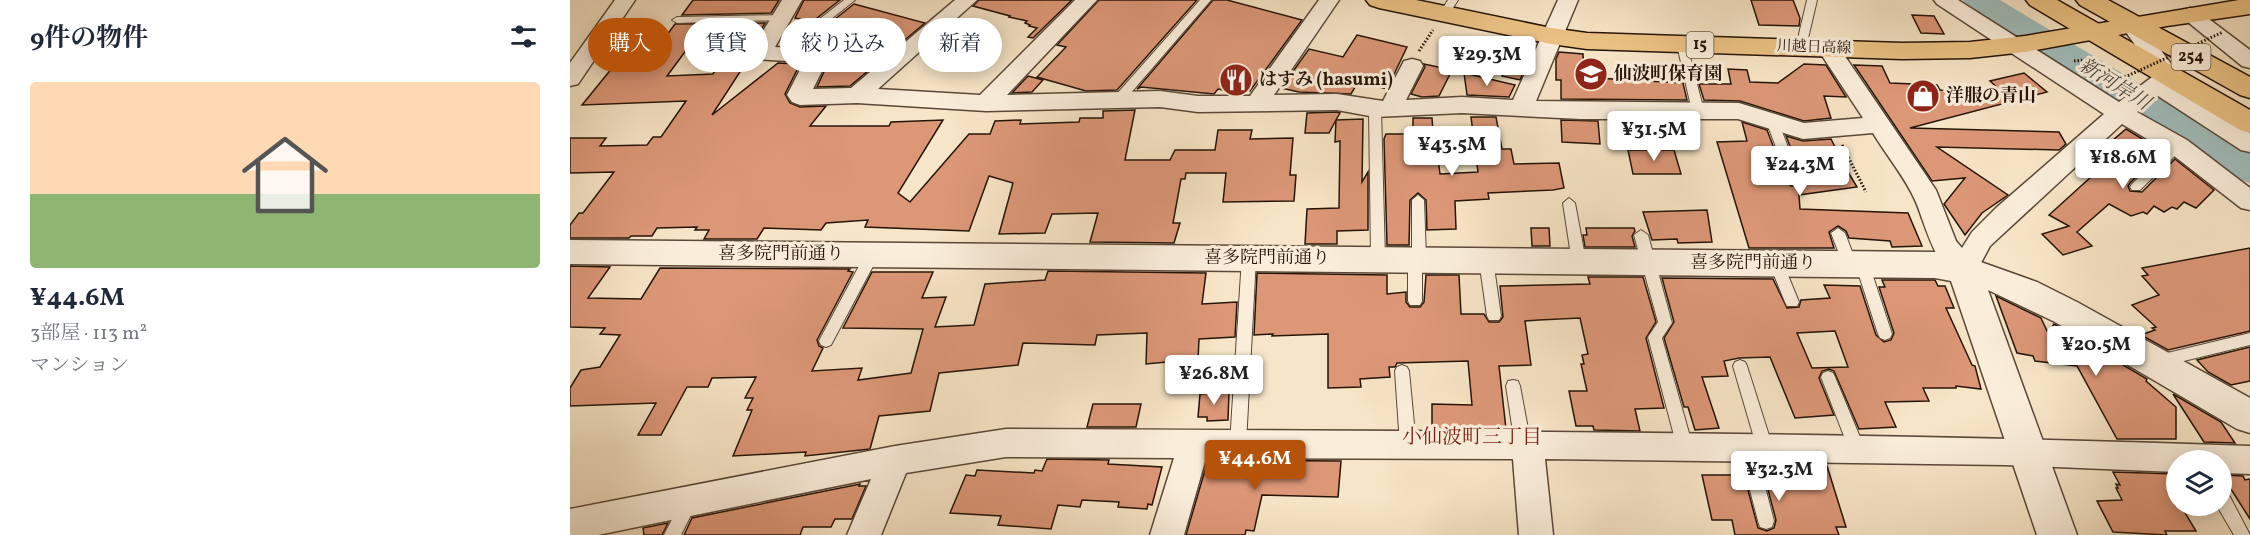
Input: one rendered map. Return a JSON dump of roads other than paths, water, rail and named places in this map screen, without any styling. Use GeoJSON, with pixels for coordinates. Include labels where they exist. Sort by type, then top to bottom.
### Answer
{"type":"FeatureCollection","features":[{"type":"Feature","properties":{"kind":"main road","name":"川越日高線"},"geometry":{"type":"LineString","coordinates":[[1379,0],[1449,7],[1551,36],[1587,41],[1902,51],[2020,45],[2131,24],[2250,6]]}},
{"type":"Feature","properties":{"kind":"main road","name":"254"},"geometry":{"type":"LineString","coordinates":[[2039,0],[2093,31],[2158,83],[2250,123]]}},
{"type":"Feature","properties":{"kind":"main road","name":"254"},"geometry":{"type":"LineString","coordinates":[[2090,0],[2131,24],[2247,77]]}},
{"type":"Feature","properties":{"kind":"main road"},"geometry":{"type":"LineString","coordinates":[[2131,24],[2173,62],[2250,108]]}},
{"type":"Feature","properties":{"kind":"street"},"geometry":{"type":"LineString","coordinates":[[570,79],[577,59],[625,0]]}},
{"type":"Feature","properties":{"kind":"street"},"geometry":{"type":"LineString","coordinates":[[857,95],[967,0]]}},
{"type":"Feature","properties":{"kind":"street"},"geometry":{"type":"LineString","coordinates":[[986,103],[1087,0]]}},
{"type":"Feature","properties":{"kind":"street"},"geometry":{"type":"LineString","coordinates":[[1257,102],[1329,0]]}},
{"type":"Feature","properties":{"kind":"street"},"geometry":{"type":"LineString","coordinates":[[1521,108],[1568,0]]}},
{"type":"Feature","properties":{"kind":"street"},"geometry":{"type":"LineString","coordinates":[[1944,0],[2124,110],[2178,146],[2250,201]]}},
{"type":"Feature","properties":{"kind":"street"},"geometry":{"type":"LineString","coordinates":[[2190,14],[2247,77]]}},
{"type":"Feature","properties":{"kind":"street"},"geometry":{"type":"LineString","coordinates":[[780,21],[760,54],[780,54]]}},
{"type":"Feature","properties":{"kind":"street"},"geometry":{"type":"LineString","coordinates":[[2131,24],[2158,83],[2250,144]]}},
{"type":"Feature","properties":{"kind":"street"},"geometry":{"type":"LineString","coordinates":[[1828,48],[1927,197],[1945,246],[1964,269],[2056,535]]}},
{"type":"Feature","properties":{"kind":"street"},"geometry":{"type":"LineString","coordinates":[[1383,108],[1412,66]]}},
{"type":"Feature","properties":{"kind":"street"},"geometry":{"type":"LineString","coordinates":[[810,72],[798,95],[800,97],[857,95],[986,103],[1160,99],[1198,104],[1337,102],[1383,108],[1462,105],[1581,111],[1739,111],[1803,131],[1878,125]]}},
{"type":"Feature","properties":{"kind":"street"},"geometry":{"type":"LineString","coordinates":[[1964,269],[1982,239],[2005,215],[2158,83]]}},
{"type":"Feature","properties":{"kind":"street","name":"喜多院門前通り"},"geometry":{"type":"LineString","coordinates":[[570,252],[1417,258],[1580,262],[1645,249],[1776,263],[1935,266],[1964,269],[1996,278],[2038,296],[2250,417]]}},
{"type":"Feature","properties":{"kind":"street"},"geometry":{"type":"LineString","coordinates":[[570,525],[895,460],[1006,443],[1857,449],[2029,452],[2166,458]]}},
{"type":"Feature","properties":{"kind":"street"},"geometry":{"type":"LineString","coordinates":[[1167,535],[1194,444]]}},
{"type":"Feature","properties":{"kind":"street"},"geometry":{"type":"LineString","coordinates":[[1525,445],[1536,535]]}},
{"type":"Feature","properties":{"kind":"street"},"geometry":{"type":"LineString","coordinates":[[864,535],[895,460]]}},
{"type":"Feature","properties":{"kind":"street"},"geometry":{"type":"LineString","coordinates":[[2232,460],[2250,461]]}},
{"type":"Feature","properties":{"kind":"lane"},"geometry":{"type":"LineString","coordinates":[[827,18],[850,0]]}},
{"type":"Feature","properties":{"kind":"lane"},"geometry":{"type":"LineString","coordinates":[[1119,99],[1206,0]]}},
{"type":"Feature","properties":{"kind":"lane"},"geometry":{"type":"LineString","coordinates":[[1801,47],[1812,0]]}},
{"type":"Feature","properties":{"kind":"lane"},"geometry":{"type":"LineString","coordinates":[[677,20],[787,9]]}},
{"type":"Feature","properties":{"kind":"lane"},"geometry":{"type":"LineString","coordinates":[[1682,45],[1698,111]]}},
{"type":"Feature","properties":{"kind":"lane"},"geometry":{"type":"LineString","coordinates":[[1378,258],[1383,108]]}},
{"type":"Feature","properties":{"kind":"lane"},"geometry":{"type":"LineString","coordinates":[[1772,121],[1795,181]]}},
{"type":"Feature","properties":{"kind":"lane"},"geometry":{"type":"LineString","coordinates":[[2136,187],[2178,146]]}},
{"type":"Feature","properties":{"kind":"lane"},"geometry":{"type":"LineString","coordinates":[[1415,301],[1418,200]]}},
{"type":"Feature","properties":{"kind":"lane"},"geometry":{"type":"LineString","coordinates":[[1569,203],[1580,262]]}},
{"type":"Feature","properties":{"kind":"lane"},"geometry":{"type":"LineString","coordinates":[[1838,233],[1856,264],[1885,334]]}},
{"type":"Feature","properties":{"kind":"lane"},"geometry":{"type":"LineString","coordinates":[[1645,249],[1665,323],[1655,338],[1685,447]]}},
{"type":"Feature","properties":{"kind":"lane"},"geometry":{"type":"LineString","coordinates":[[826,341],[872,255]]}},
{"type":"Feature","properties":{"kind":"lane"},"geometry":{"type":"LineString","coordinates":[[1238,443],[1249,258]]}},
{"type":"Feature","properties":{"kind":"lane"},"geometry":{"type":"LineString","coordinates":[[1486,260],[1494,316]]}},
{"type":"Feature","properties":{"kind":"lane"},"geometry":{"type":"LineString","coordinates":[[1776,263],[1792,302]]}},
{"type":"Feature","properties":{"kind":"lane"},"geometry":{"type":"LineString","coordinates":[[2155,362],[2250,339]]}},
{"type":"Feature","properties":{"kind":"lane"},"geometry":{"type":"LineString","coordinates":[[1740,366],[1756,448],[1766,521]]}},
{"type":"Feature","properties":{"kind":"lane"},"geometry":{"type":"LineString","coordinates":[[1402,371],[1408,445]]}},
{"type":"Feature","properties":{"kind":"lane"},"geometry":{"type":"LineString","coordinates":[[1828,377],[1857,449]]}},
{"type":"Feature","properties":{"kind":"lane"},"geometry":{"type":"LineString","coordinates":[[1514,386],[1525,445]]}},
{"type":"Feature","properties":{"kind":"lane"},"geometry":{"type":"LineString","coordinates":[[672,535],[692,499]]}},
{"type":"Feature","properties":{"kind":"lane"},"geometry":{"type":"LineString","coordinates":[[2232,516],[2243,535]]}},
{"type":"Feature","properties":{"kind":"waterway","name":"新河岸川"},"geometry":{"type":"LineString","coordinates":[[1978,0],[2212,144],[2250,170]]}},
{"type":"Feature","properties":{"kind":"place","name":"仙波町保育園"},"geometry":{"type":"Point","coordinates":[1591,74]}},
{"type":"Feature","properties":{"kind":"place","name":"はすみ (hasumi)"},"geometry":{"type":"Point","coordinates":[1236,80]}},
{"type":"Feature","properties":{"kind":"place","name":"洋服の青山"},"geometry":{"type":"Point","coordinates":[1923,96]}},
{"type":"Feature","properties":{"kind":"district","name":"小仙波町三丁目"},"geometry":{"type":"Point","coordinates":[1472,438]}}]}
